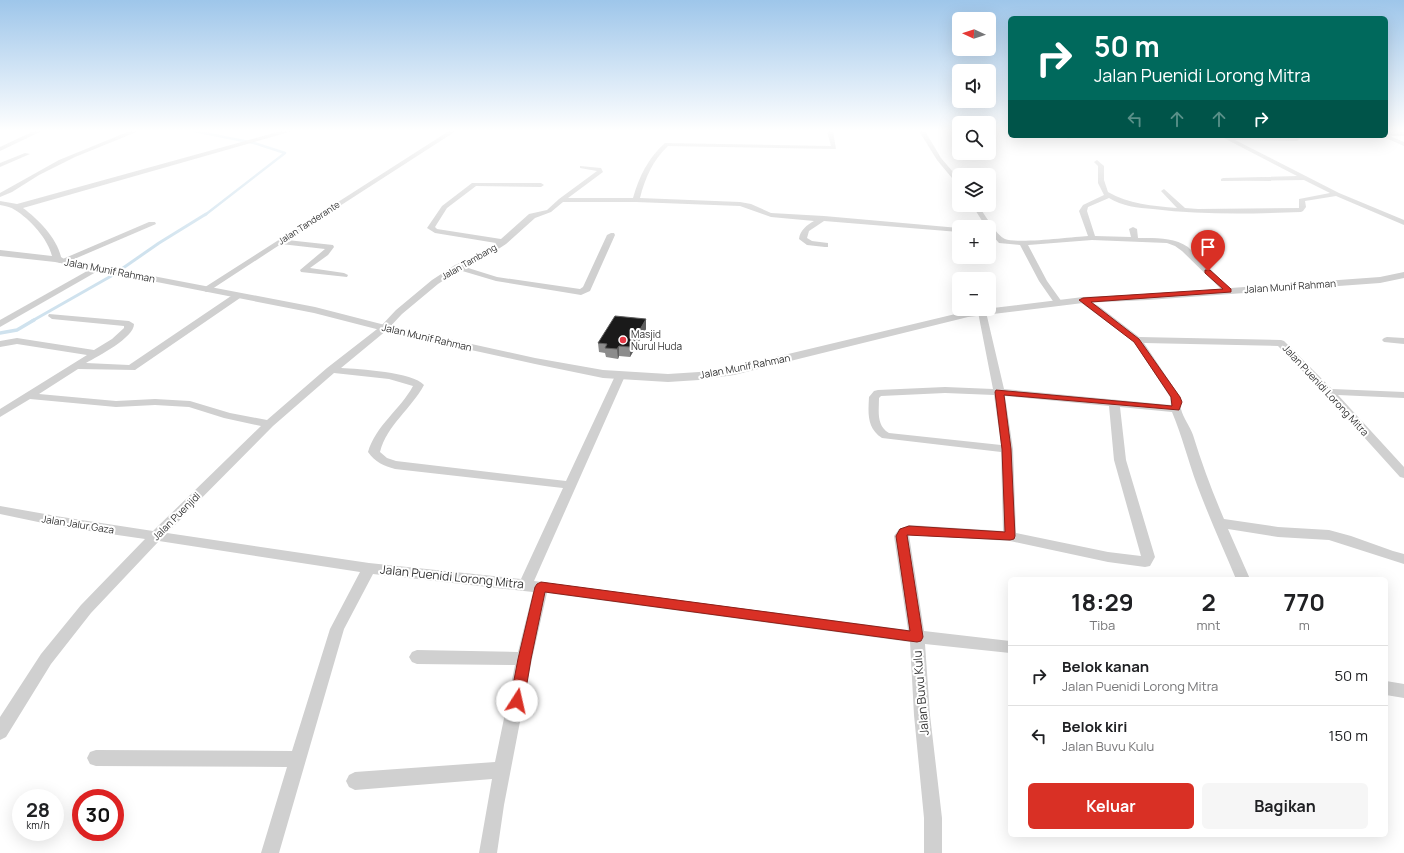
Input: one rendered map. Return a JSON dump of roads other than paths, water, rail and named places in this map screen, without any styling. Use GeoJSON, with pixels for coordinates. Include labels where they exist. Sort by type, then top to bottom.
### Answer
{"type":"FeatureCollection","features":[{"type":"Feature","properties":{"kind":"street"},"geometry":{"type":"LineString","coordinates":[[0,196],[45,171]]}},
{"type":"Feature","properties":{"kind":"street"},"geometry":{"type":"LineString","coordinates":[[16,207],[148,171]]}},
{"type":"Feature","properties":{"kind":"street","name":"Jalan Tanderante"},"geometry":{"type":"LineString","coordinates":[[206,289],[391,171]]}},
{"type":"Feature","properties":{"kind":"street","name":"Jalan Tambang"},"geometry":{"type":"LineString","coordinates":[[384,328],[421,293],[458,267],[476,259],[504,242],[532,216],[549,211],[555,207],[561,200],[600,171]]}},
{"type":"Feature","properties":{"kind":"street"},"geometry":{"type":"LineString","coordinates":[[636,200],[645,171]]}},
{"type":"Feature","properties":{"kind":"street"},"geometry":{"type":"LineString","coordinates":[[1099,171],[1102,188],[1108,196],[1127,203],[1153,208],[1184,210],[1302,210],[1302,200],[1316,199],[1337,194]]}},
{"type":"Feature","properties":{"kind":"street"},"geometry":{"type":"LineString","coordinates":[[1290,171],[1337,194],[1404,223]]}},
{"type":"Feature","properties":{"kind":"street"},"geometry":{"type":"LineString","coordinates":[[1223,180],[1304,178]]}},
{"type":"Feature","properties":{"kind":"street"},"geometry":{"type":"LineString","coordinates":[[504,242],[435,231],[431,228],[444,207],[476,184],[541,185]]}},
{"type":"Feature","properties":{"kind":"street"},"geometry":{"type":"LineString","coordinates":[[1164,191],[1184,210]]}},
{"type":"Feature","properties":{"kind":"street"},"geometry":{"type":"LineString","coordinates":[[1092,238],[1083,211],[1084,206],[1108,196]]}},
{"type":"Feature","properties":{"kind":"street"},"geometry":{"type":"LineString","coordinates":[[561,200],[636,200],[748,204],[764,214],[952,229]]}},
{"type":"Feature","properties":{"kind":"street","name":"Jalan Munif Rahman"},"geometry":{"type":"LineString","coordinates":[[0,202],[16,207],[40,229],[52,245],[59,260],[237,296],[315,310],[384,328],[564,367],[620,376],[668,378],[699,376],[734,371],[965,316]]}},
{"type":"Feature","properties":{"kind":"street"},"geometry":{"type":"LineString","coordinates":[[824,218],[804,231],[802,234],[803,239],[810,243],[825,245]]}},
{"type":"Feature","properties":{"kind":"street"},"geometry":{"type":"LineString","coordinates":[[0,253],[59,260],[152,224]]}},
{"type":"Feature","properties":{"kind":"street"},"geometry":{"type":"LineString","coordinates":[[1133,228],[1135,239]]}},
{"type":"Feature","properties":{"kind":"street"},"geometry":{"type":"LineString","coordinates":[[458,267],[496,280],[581,292],[587,289],[611,235]]}},
{"type":"Feature","properties":{"kind":"street"},"geometry":{"type":"LineString","coordinates":[[996,236],[1002,241],[1023,243],[1092,238],[1160,240],[1178,244],[1228,291]]}},
{"type":"Feature","properties":{"kind":"street"},"geometry":{"type":"LineString","coordinates":[[281,242],[330,247],[324,254],[307,266],[304,270],[344,275]]}},
{"type":"Feature","properties":{"kind":"street"},"geometry":{"type":"LineString","coordinates":[[1023,243],[1043,281],[1058,302]]}},
{"type":"Feature","properties":{"kind":"street"},"geometry":{"type":"LineString","coordinates":[[23,256],[52,245]]}},
{"type":"Feature","properties":{"kind":"street"},"geometry":{"type":"LineString","coordinates":[[0,324],[99,268]]}},
{"type":"Feature","properties":{"kind":"street","name":"Jalan Munif Rahman"},"geometry":{"type":"LineString","coordinates":[[996,310],[1058,302],[1374,280],[1404,275]]}},
{"type":"Feature","properties":{"kind":"street"},"geometry":{"type":"LineString","coordinates":[[74,366],[131,368],[237,296]]}},
{"type":"Feature","properties":{"kind":"street"},"geometry":{"type":"LineString","coordinates":[[1083,300],[1137,340],[1175,397],[1177,402],[1176,409],[1187,434],[1190,448],[1203,485],[1242,577]]}},
{"type":"Feature","properties":{"kind":"street"},"geometry":{"type":"LineString","coordinates":[[0,414],[115,341],[129,329],[130,324],[52,316]]}},
{"type":"Feature","properties":{"kind":"street"},"geometry":{"type":"LineString","coordinates":[[983,316],[999,392],[1007,449],[1010,536],[1108,557],[1146,562],[1148,557],[1120,460],[1114,403]]}},
{"type":"Feature","properties":{"kind":"street","name":"Jalan Puenjidi"},"geometry":{"type":"LineString","coordinates":[[0,732],[46,659],[68,630],[113,580],[269,424],[331,370],[384,328]]}},
{"type":"Feature","properties":{"kind":"street","name":"Jalan Puenidi Lorong Mitra"},"geometry":{"type":"LineString","coordinates":[[1137,340],[1279,342],[1285,346],[1329,392],[1404,474]]}},
{"type":"Feature","properties":{"kind":"street"},"geometry":{"type":"LineString","coordinates":[[1387,340],[1404,341]]}},
{"type":"Feature","properties":{"kind":"street"},"geometry":{"type":"LineString","coordinates":[[0,344],[17,342],[95,353]]}},
{"type":"Feature","properties":{"kind":"street"},"geometry":{"type":"LineString","coordinates":[[331,370],[394,378],[419,385],[390,421],[375,444],[374,452],[379,459],[384,462],[395,465],[570,485]]}},
{"type":"Feature","properties":{"kind":"street"},"geometry":{"type":"LineString","coordinates":[[488,853],[495,806],[524,659],[533,586],[570,485],[620,376]]}},
{"type":"Feature","properties":{"kind":"street"},"geometry":{"type":"LineString","coordinates":[[1007,449],[886,436],[878,432],[874,426],[874,397],[878,393],[945,390],[999,392],[1176,409]]}},
{"type":"Feature","properties":{"kind":"street"},"geometry":{"type":"LineString","coordinates":[[1329,392],[1404,394]]}},
{"type":"Feature","properties":{"kind":"street"},"geometry":{"type":"LineString","coordinates":[[27,396],[101,403],[185,404],[228,416],[269,424]]}},
{"type":"Feature","properties":{"kind":"street","name":"Jalan Jalur Gaza"},"geometry":{"type":"LineString","coordinates":[[0,510],[62,522],[157,535]]}},
{"type":"Feature","properties":{"kind":"street"},"geometry":{"type":"LineString","coordinates":[[1219,523],[1278,532],[1329,535],[1346,539],[1391,556],[1404,559]]}},
{"type":"Feature","properties":{"kind":"street","name":"Jalan Buvu Kulu"},"geometry":{"type":"LineString","coordinates":[[933,853],[933,818],[922,716],[917,637],[901,536],[904,532],[909,530],[1010,536]]}},
{"type":"Feature","properties":{"kind":"street","name":"Jalan Puenidi Lorong Mitra"},"geometry":{"type":"LineString","coordinates":[[157,535],[370,568],[533,586],[917,637],[1008,647]]}},
{"type":"Feature","properties":{"kind":"street"},"geometry":{"type":"LineString","coordinates":[[270,853],[337,628],[370,568]]}},
{"type":"Feature","properties":{"kind":"street"},"geometry":{"type":"LineString","coordinates":[[417,658],[524,659]]}},
{"type":"Feature","properties":{"kind":"street"},"geometry":{"type":"LineString","coordinates":[[1388,688],[1404,691]]}},
{"type":"Feature","properties":{"kind":"street"},"geometry":{"type":"LineString","coordinates":[[96,758],[299,759]]}},
{"type":"Feature","properties":{"kind":"street"},"geometry":{"type":"LineString","coordinates":[[355,781],[503,770]]}},
{"type":"Feature","properties":{"kind":"waterway"},"geometry":{"type":"LineString","coordinates":[[205,215],[262,171]]}},
{"type":"Feature","properties":{"kind":"waterway"},"geometry":{"type":"LineString","coordinates":[[32,321],[113,275],[159,243],[206,214]]}},
{"type":"Feature","properties":{"kind":"waterway"},"geometry":{"type":"LineString","coordinates":[[0,333],[17,330],[34,320]]}},
{"type":"Feature","properties":{"kind":"place","name":"Masjid Nurul Huda"},"geometry":{"type":"Point","coordinates":[623,340]}}]}
